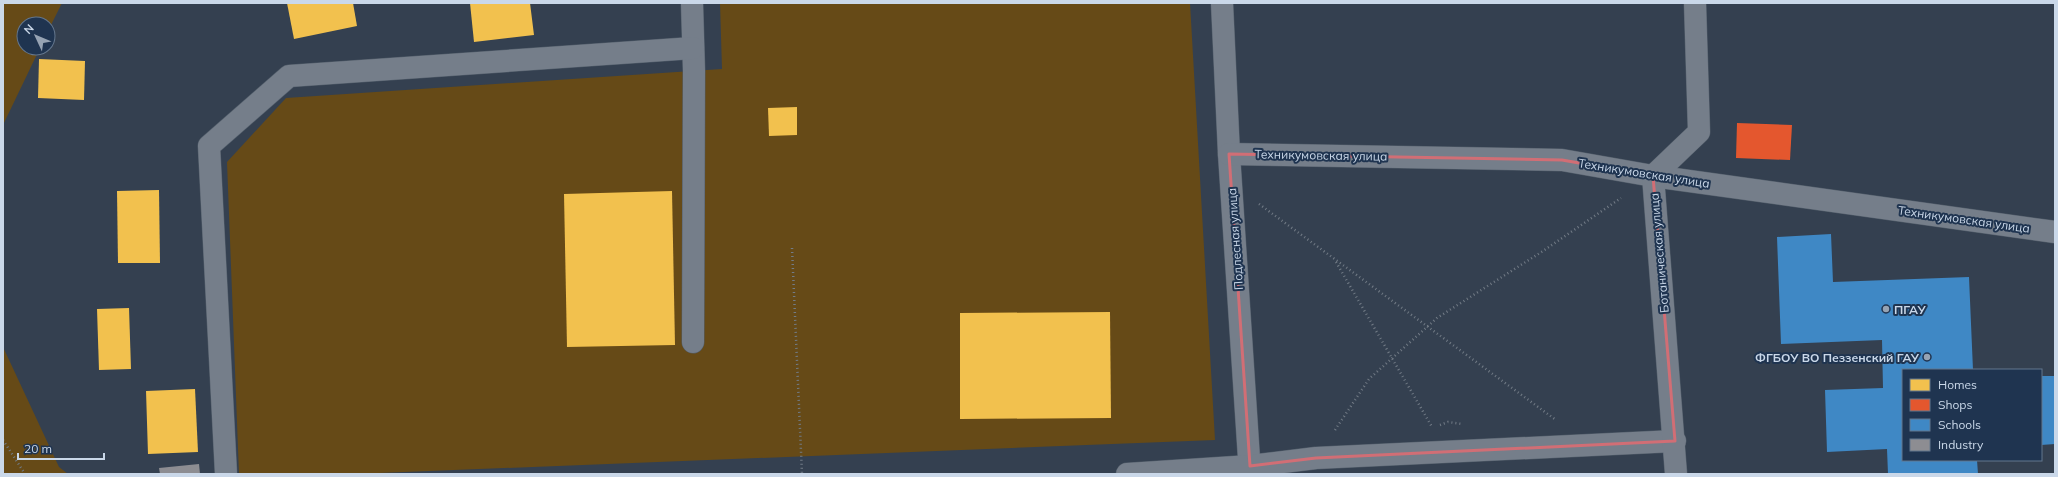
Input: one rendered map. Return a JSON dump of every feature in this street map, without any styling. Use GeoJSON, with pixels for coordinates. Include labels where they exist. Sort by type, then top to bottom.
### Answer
{"type":"FeatureCollection","features":[{"type":"Feature","properties":{"kind":"street"},"geometry":{"type":"LineString","coordinates":[[692,3],[693,342]]}},
{"type":"Feature","properties":{"kind":"street","name":"Подлесная улица"},"geometry":{"type":"LineString","coordinates":[[1222,3],[1229,154],[1250,470]]}},
{"type":"Feature","properties":{"kind":"street","name":"Ботаническая улица"},"geometry":{"type":"LineString","coordinates":[[1676,474],[1675,441],[1653,176],[1699,132],[1694,3]]}},
{"type":"Feature","properties":{"kind":"street"},"geometry":{"type":"LineString","coordinates":[[226,474],[209,146],[289,76],[693,48]]}},
{"type":"Feature","properties":{"kind":"street","name":"Техникумовская улица"},"geometry":{"type":"LineString","coordinates":[[1229,154],[1562,160],[1653,176],[2055,232]]}},
{"type":"Feature","properties":{"kind":"street"},"geometry":{"type":"LineString","coordinates":[[1127,474],[1250,470],[1316,458],[1675,441]]}},
{"type":"Feature","properties":{"kind":"path"},"geometry":{"type":"LineString","coordinates":[[1316,458],[1369,380],[1436,318],[1543,251],[1653,176]]}},
{"type":"Feature","properties":{"kind":"path"},"geometry":{"type":"LineString","coordinates":[[1257,203],[1590,445]]}},
{"type":"Feature","properties":{"kind":"path"},"geometry":{"type":"LineString","coordinates":[[792,248],[802,474]]}},
{"type":"Feature","properties":{"kind":"path"},"geometry":{"type":"LineString","coordinates":[[1335,260],[1432,428]]}},
{"type":"Feature","properties":{"kind":"path"},"geometry":{"type":"LineString","coordinates":[[3,440],[25,474]]}},
{"type":"Feature","properties":{"kind":"highlighted area"},"geometry":{"type":"Polygon","coordinates":[[[1229,154],[1562,160],[1653,176],[1675,441],[1316,458],[1250,466],[1229,154]]]}},
{"type":"Feature","properties":{"kind":"shaded area"},"geometry":{"type":"Polygon","coordinates":[[[3,3],[62,3],[56,16],[16,16],[16,56],[36,56],[3,125],[3,3]]]}},
{"type":"Feature","properties":{"kind":"shaded area"},"geometry":{"type":"Polygon","coordinates":[[[720,3],[1190,3],[1215,440],[354,474],[239,474],[227,162],[286,98],[722,69],[720,3]]]}},
{"type":"Feature","properties":{"kind":"shaded area"},"geometry":{"type":"Polygon","coordinates":[[[3,347],[59,467],[68,474],[3,474],[3,347]]]}},
{"type":"Feature","properties":{"kind":"building: Homes"},"geometry":{"type":"Polygon","coordinates":[[[287,3],[353,3],[357,26],[294,39],[287,3]]]}},
{"type":"Feature","properties":{"kind":"building: Homes"},"geometry":{"type":"Polygon","coordinates":[[[470,3],[530,3],[534,35],[474,42],[470,3]]]}},
{"type":"Feature","properties":{"kind":"building: Homes"},"geometry":{"type":"Polygon","coordinates":[[[39,59],[85,61],[84,100],[38,98],[39,59]]]}},
{"type":"Feature","properties":{"kind":"building: Homes"},"geometry":{"type":"Polygon","coordinates":[[[797,107],[797,135],[769,136],[768,108],[797,107]]]}},
{"type":"Feature","properties":{"kind":"building: Homes"},"geometry":{"type":"Polygon","coordinates":[[[159,190],[160,263],[118,263],[117,191],[159,190]]]}},
{"type":"Feature","properties":{"kind":"building: Homes"},"geometry":{"type":"Polygon","coordinates":[[[672,191],[675,345],[567,347],[564,194],[672,191]]]}},
{"type":"Feature","properties":{"kind":"building: Homes"},"geometry":{"type":"Polygon","coordinates":[[[129,308],[131,369],[99,370],[97,309],[129,308]]]}},
{"type":"Feature","properties":{"kind":"building: Homes"},"geometry":{"type":"Polygon","coordinates":[[[1110,312],[1111,418],[960,419],[960,313],[1110,312]]]}},
{"type":"Feature","properties":{"kind":"building: Homes"},"geometry":{"type":"Polygon","coordinates":[[[195,389],[198,452],[148,454],[146,391],[195,389]]]}},
{"type":"Feature","properties":{"kind":"building: Shops"},"geometry":{"type":"Polygon","coordinates":[[[1737,123],[1792,125],[1790,160],[1736,158],[1737,123]]]}},
{"type":"Feature","properties":{"kind":"building: Schools","name":"ФГБОУ ВО Пеззенский ГАУ"},"geometry":{"type":"Polygon","coordinates":[[[1831,234],[1833,282],[1969,277],[1973,369],[1902,369],[1902,461],[1977,461],[1978,474],[1888,474],[1887,449],[1827,452],[1825,390],[1883,388],[1882,340],[1781,344],[1777,237],[1831,234]]]}},
{"type":"Feature","properties":{"kind":"building: Schools"},"geometry":{"type":"Polygon","coordinates":[[[2042,376],[2055,376],[2055,444],[2042,445],[2042,376]]]}},
{"type":"Feature","properties":{"kind":"building: Industry"},"geometry":{"type":"Polygon","coordinates":[[[199,464],[200,474],[160,474],[159,468],[199,464]]]}},
{"type":"Feature","properties":{"kind":"place","name":"ПГАУ"},"geometry":{"type":"Point","coordinates":[1886,309]}},
{"type":"Feature","properties":{"kind":"place","name":"ФГБОУ ВО Пеззенский ГАУ"},"geometry":{"type":"Point","coordinates":[1927,357]}}]}
